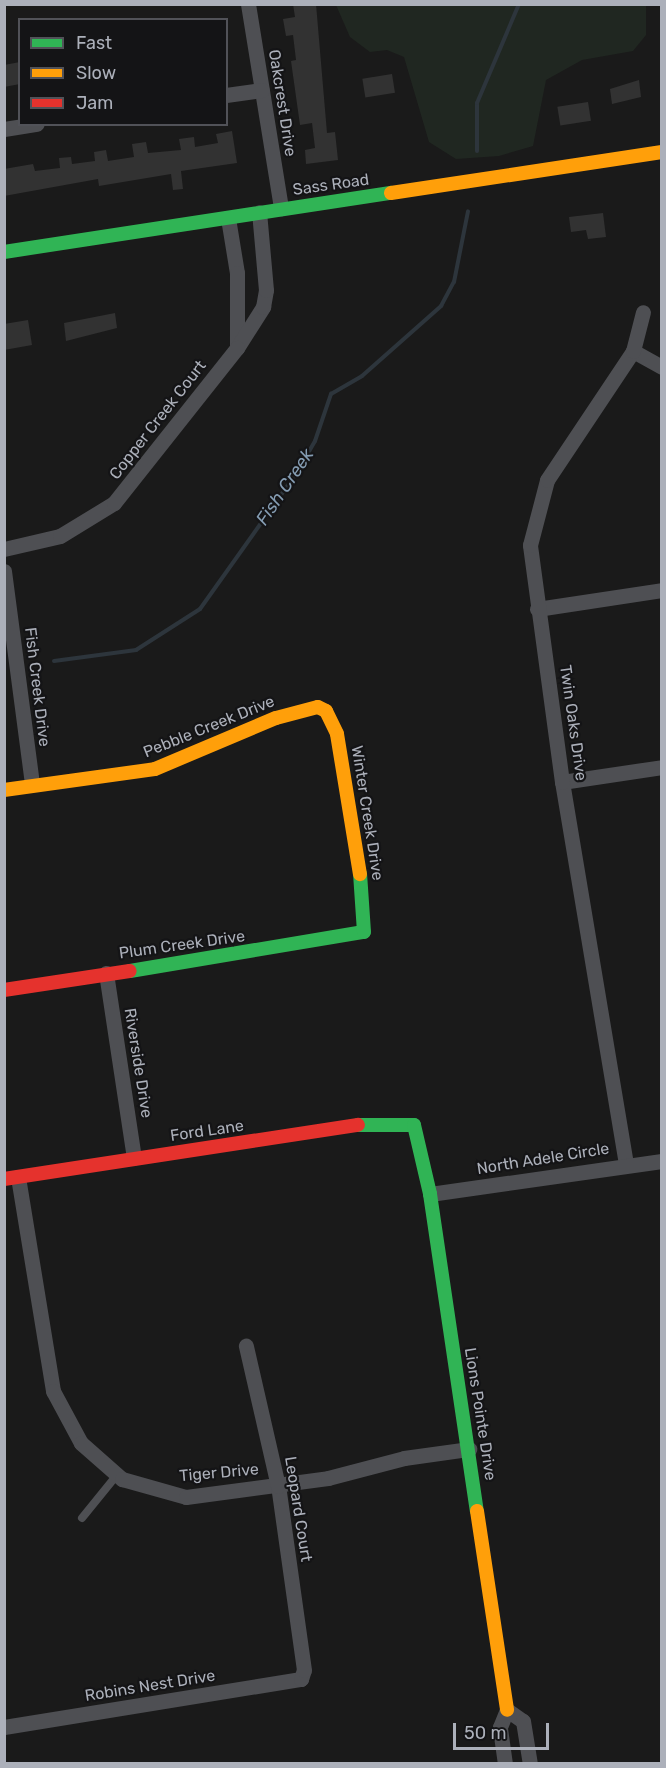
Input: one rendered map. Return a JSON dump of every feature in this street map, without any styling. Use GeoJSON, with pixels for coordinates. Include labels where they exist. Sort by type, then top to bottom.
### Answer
{"type":"FeatureCollection","features":[{"type":"Feature","properties":{"kind":"street","name":"Oakcrest Drive"},"geometry":{"type":"LineString","coordinates":[[248,4],[280,208]]}},
{"type":"Feature","properties":{"kind":"street"},"geometry":{"type":"LineString","coordinates":[[228,95],[262,90]]}},
{"type":"Feature","properties":{"kind":"street"},"geometry":{"type":"LineString","coordinates":[[4,129],[24,126]]}},
{"type":"Feature","properties":{"kind":"street","name":"Sass Road"},"geometry":{"type":"LineString","coordinates":[[4,252],[280,208],[662,152]]}},
{"type":"Feature","properties":{"kind":"street","name":"Copper Creek Court"},"geometry":{"type":"LineString","coordinates":[[4,549],[60,536],[114,503],[237,348],[264,299],[267,274],[259,212]]}},
{"type":"Feature","properties":{"kind":"street"},"geometry":{"type":"LineString","coordinates":[[228,218],[237,273],[237,348]]}},
{"type":"Feature","properties":{"kind":"street","name":"Twin Oaks Drive"},"geometry":{"type":"LineString","coordinates":[[626,1164],[562,782],[530,545],[540,498],[571,439],[633,351],[643,312]]}},
{"type":"Feature","properties":{"kind":"street"},"geometry":{"type":"LineString","coordinates":[[633,351],[662,368]]}},
{"type":"Feature","properties":{"kind":"street","name":"Fish Creek Drive"},"geometry":{"type":"LineString","coordinates":[[4,571],[32,784]]}},
{"type":"Feature","properties":{"kind":"street"},"geometry":{"type":"LineString","coordinates":[[537,609],[662,590]]}},
{"type":"Feature","properties":{"kind":"street","name":"Pebble Creek Drive"},"geometry":{"type":"LineString","coordinates":[[4,790],[32,784],[155,769],[276,718],[318,707]]}},
{"type":"Feature","properties":{"kind":"street","name":"Winter Creek Drive"},"geometry":{"type":"LineString","coordinates":[[318,707],[328,713],[337,734],[367,915],[364,932]]}},
{"type":"Feature","properties":{"kind":"street"},"geometry":{"type":"LineString","coordinates":[[562,782],[662,767]]}},
{"type":"Feature","properties":{"kind":"street","name":"Plum Creek Drive"},"geometry":{"type":"LineString","coordinates":[[4,990],[364,932]]}},
{"type":"Feature","properties":{"kind":"street","name":"Riverside Drive"},"geometry":{"type":"LineString","coordinates":[[106,973],[134,1158]]}},
{"type":"Feature","properties":{"kind":"street","name":"Ford Lane"},"geometry":{"type":"LineString","coordinates":[[11,1178],[367,1124],[414,1125]]}},
{"type":"Feature","properties":{"kind":"street","name":"Lions Pointe Drive"},"geometry":{"type":"LineString","coordinates":[[414,1125],[430,1194],[507,1710]]}},
{"type":"Feature","properties":{"kind":"street","name":"North Adele Circle"},"geometry":{"type":"LineString","coordinates":[[430,1194],[626,1164],[662,1161]]}},
{"type":"Feature","properties":{"kind":"street","name":"Tiger Drive"},"geometry":{"type":"LineString","coordinates":[[11,1178],[53,1391],[81,1443],[117,1475],[148,1490],[186,1497],[278,1486],[469,1449]]}},
{"type":"Feature","properties":{"kind":"street","name":"Leopard Court"},"geometry":{"type":"LineString","coordinates":[[246,1346],[278,1486],[304,1670],[301,1679]]}},
{"type":"Feature","properties":{"kind":"street","name":"Robins Nest Drive"},"geometry":{"type":"LineString","coordinates":[[4,1726],[301,1679]]}},
{"type":"Feature","properties":{"kind":"street"},"geometry":{"type":"LineString","coordinates":[[505,1764],[500,1727],[507,1710],[523,1720],[530,1764]]}},
{"type":"Feature","properties":{"kind":"lane"},"geometry":{"type":"LineString","coordinates":[[82,1518],[117,1475]]}},
{"type":"Feature","properties":{"kind":"shaded area"},"geometry":{"type":"Polygon","coordinates":[[[336,5],[646,5],[646,35],[633,51],[582,60],[546,80],[533,146],[499,156],[456,159],[429,142],[404,57],[387,50],[370,52],[350,37],[336,5]]]}},
{"type":"Feature","properties":{"kind":"building"},"geometry":{"type":"Polygon","coordinates":[[[293,4],[316,4],[327,133],[335,132],[338,160],[306,164],[305,150],[315,148],[312,123],[300,125],[291,61],[296,60],[293,35],[286,36],[283,19],[295,17],[293,4]]]}},
{"type":"Feature","properties":{"kind":"building"},"geometry":{"type":"Polygon","coordinates":[[[18,62],[18,84],[4,87],[4,65],[18,62]]]}},
{"type":"Feature","properties":{"kind":"building"},"geometry":{"type":"Polygon","coordinates":[[[392,74],[395,93],[365,97],[362,79],[392,74]]]}},
{"type":"Feature","properties":{"kind":"building"},"geometry":{"type":"Polygon","coordinates":[[[639,80],[641,97],[612,104],[610,89],[639,80]]]}},
{"type":"Feature","properties":{"kind":"building"},"geometry":{"type":"Polygon","coordinates":[[[588,102],[591,121],[560,126],[557,107],[588,102]]]}},
{"type":"Feature","properties":{"kind":"building"},"geometry":{"type":"Polygon","coordinates":[[[232,131],[237,163],[181,171],[183,189],[173,190],[171,174],[99,186],[98,179],[4,196],[4,169],[33,164],[35,171],[60,168],[59,158],[71,157],[72,164],[95,161],[94,152],[106,150],[108,161],[134,157],[132,144],[146,142],[148,153],[181,150],[179,139],[194,137],[195,147],[218,143],[216,134],[232,131]]]}},
{"type":"Feature","properties":{"kind":"building"},"geometry":{"type":"Polygon","coordinates":[[[603,213],[606,237],[588,239],[586,230],[571,232],[569,217],[603,213]]]}},
{"type":"Feature","properties":{"kind":"building"},"geometry":{"type":"Polygon","coordinates":[[[115,313],[117,328],[66,341],[64,323],[115,313]]]}},
{"type":"Feature","properties":{"kind":"building"},"geometry":{"type":"Polygon","coordinates":[[[28,320],[32,345],[4,350],[4,324],[28,320]]]}},
{"type":"Feature","properties":{"kind":"waterway","name":"Fish Creek"},"geometry":{"type":"LineString","coordinates":[[477,151],[477,103],[519,4]]}},
{"type":"Feature","properties":{"kind":"waterway","name":"Fish Creek"},"geometry":{"type":"LineString","coordinates":[[54,661],[136,650],[200,609],[296,474],[315,441],[331,394],[362,376],[441,306],[454,282],[468,211]]}},
{"type":"Feature","properties":{"kind":"traffic: fast"},"geometry":{"type":"LineString","coordinates":[[4,252],[391,193]]}},
{"type":"Feature","properties":{"kind":"traffic: fast"},"geometry":{"type":"LineString","coordinates":[[130,971],[364,932],[360,874]]}},
{"type":"Feature","properties":{"kind":"traffic: fast"},"geometry":{"type":"LineString","coordinates":[[358,1125],[414,1125],[430,1194],[477,1511]]}},
{"type":"Feature","properties":{"kind":"traffic: slow"},"geometry":{"type":"LineString","coordinates":[[391,193],[662,152]]}},
{"type":"Feature","properties":{"kind":"traffic: slow"},"geometry":{"type":"LineString","coordinates":[[4,790],[155,769],[276,718],[318,707],[326,711],[337,734],[360,874]]}},
{"type":"Feature","properties":{"kind":"traffic: slow"},"geometry":{"type":"LineString","coordinates":[[477,1511],[507,1710]]}},
{"type":"Feature","properties":{"kind":"traffic: jam"},"geometry":{"type":"LineString","coordinates":[[4,990],[130,971]]}},
{"type":"Feature","properties":{"kind":"traffic: jam"},"geometry":{"type":"LineString","coordinates":[[4,1179],[358,1125]]}}]}
